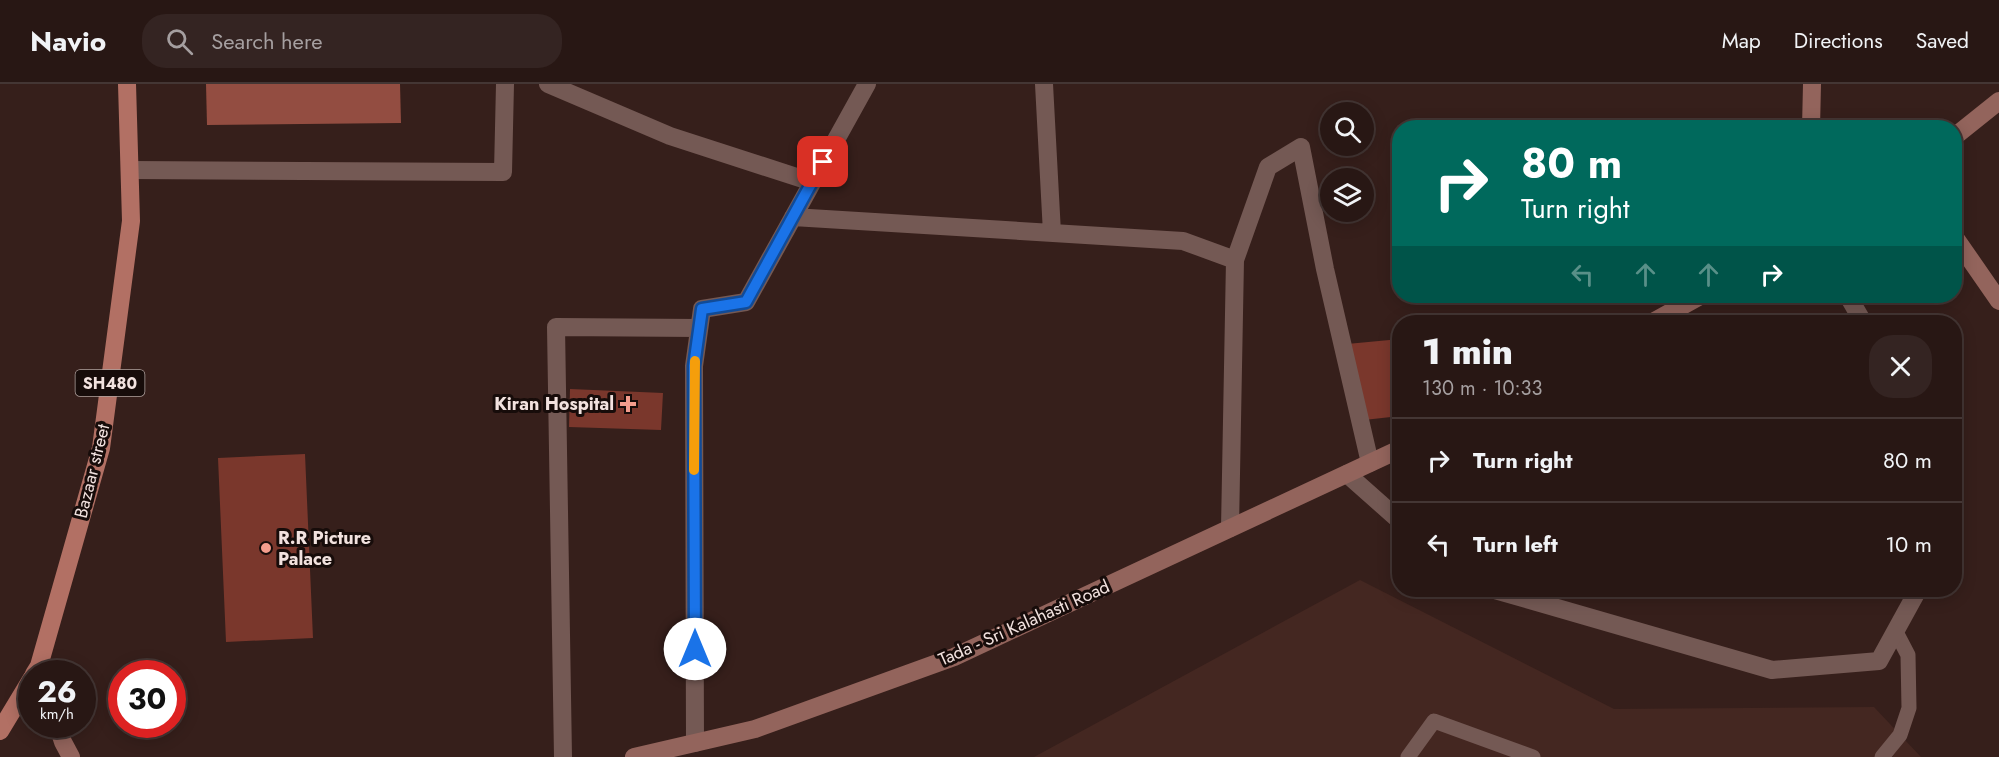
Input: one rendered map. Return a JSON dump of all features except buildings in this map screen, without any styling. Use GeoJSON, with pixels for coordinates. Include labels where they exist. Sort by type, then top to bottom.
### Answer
{"type":"FeatureCollection","features":[{"type":"Feature","properties":{"kind":"main road","name":"Bazaar street"},"geometry":{"type":"LineString","coordinates":[[40,660],[102,448],[131,221],[127,84]]}},
{"type":"Feature","properties":{"kind":"main road"},"geometry":{"type":"LineString","coordinates":[[1811,120],[1812,84]]}},
{"type":"Feature","properties":{"kind":"main road"},"geometry":{"type":"LineString","coordinates":[[1962,131],[1999,101]]}},
{"type":"Feature","properties":{"kind":"main road"},"geometry":{"type":"LineString","coordinates":[[1962,248],[1999,301]]}},
{"type":"Feature","properties":{"kind":"main road"},"geometry":{"type":"LineString","coordinates":[[1666,315],[1687,303]]}},
{"type":"Feature","properties":{"kind":"main road","name":"Tada - Sri Kalahasti Road"},"geometry":{"type":"LineString","coordinates":[[634,757],[755,729],[954,657],[1392,453]]}},
{"type":"Feature","properties":{"kind":"main road","name":"Bazaar street"},"geometry":{"type":"LineString","coordinates":[[0,731],[18,702]]}},
{"type":"Feature","properties":{"kind":"main road"},"geometry":{"type":"LineString","coordinates":[[62,738],[71,757]]}},
{"type":"Feature","properties":{"kind":"street"},"geometry":{"type":"LineString","coordinates":[[130,170],[503,172],[505,84]]}},
{"type":"Feature","properties":{"kind":"street"},"geometry":{"type":"LineString","coordinates":[[548,84],[670,136],[812,182]]}},
{"type":"Feature","properties":{"kind":"street"},"geometry":{"type":"LineString","coordinates":[[695,743],[694,366],[702,309],[746,302],[867,84]]}},
{"type":"Feature","properties":{"kind":"street"},"geometry":{"type":"LineString","coordinates":[[1044,84],[1052,232]]}},
{"type":"Feature","properties":{"kind":"street"},"geometry":{"type":"LineString","coordinates":[[1230,528],[1235,260],[1268,167],[1301,147],[1325,269],[1370,463]]}},
{"type":"Feature","properties":{"kind":"street"},"geometry":{"type":"LineString","coordinates":[[793,217],[1183,241],[1235,260]]}},
{"type":"Feature","properties":{"kind":"street"},"geometry":{"type":"LineString","coordinates":[[563,757],[556,327],[699,328]]}},
{"type":"Feature","properties":{"kind":"street"},"geometry":{"type":"LineString","coordinates":[[1347,474],[1392,514]]}},
{"type":"Feature","properties":{"kind":"street"},"geometry":{"type":"LineString","coordinates":[[1519,597],[1772,670],[1879,661],[1914,597]]}},
{"type":"Feature","properties":{"kind":"lane"},"geometry":{"type":"LineString","coordinates":[[1882,757],[1900,735],[1909,708],[1908,655],[1896,632]]}},
{"type":"Feature","properties":{"kind":"lane"},"geometry":{"type":"LineString","coordinates":[[1408,757],[1434,721],[1533,757]]}},
{"type":"Feature","properties":{"kind":"shaded area"},"geometry":{"type":"Polygon","coordinates":[[[206,84],[400,84],[401,123],[207,125],[206,84]]]}},
{"type":"Feature","properties":{"kind":"shaded area"},"geometry":{"type":"Polygon","coordinates":[[[1360,580],[1614,709],[1874,707],[1921,757],[1034,757],[1360,580]]]}},
{"type":"Feature","properties":{"kind":"slow traffic"},"geometry":{"type":"LineString","coordinates":[[694,470],[695,361]]}},
{"type":"Feature","properties":{"kind":"place","name":"Kiran Hospital"},"geometry":{"type":"Point","coordinates":[628,404]}},
{"type":"Feature","properties":{"kind":"place","name":"R.R Picture Palace"},"geometry":{"type":"Point","coordinates":[266,548]}},
{"type":"Feature","properties":{"kind":"route"},"geometry":{"type":"LineString","coordinates":[[695,649],[694,366],[702,309],[746,302],[823,162]]}}]}
